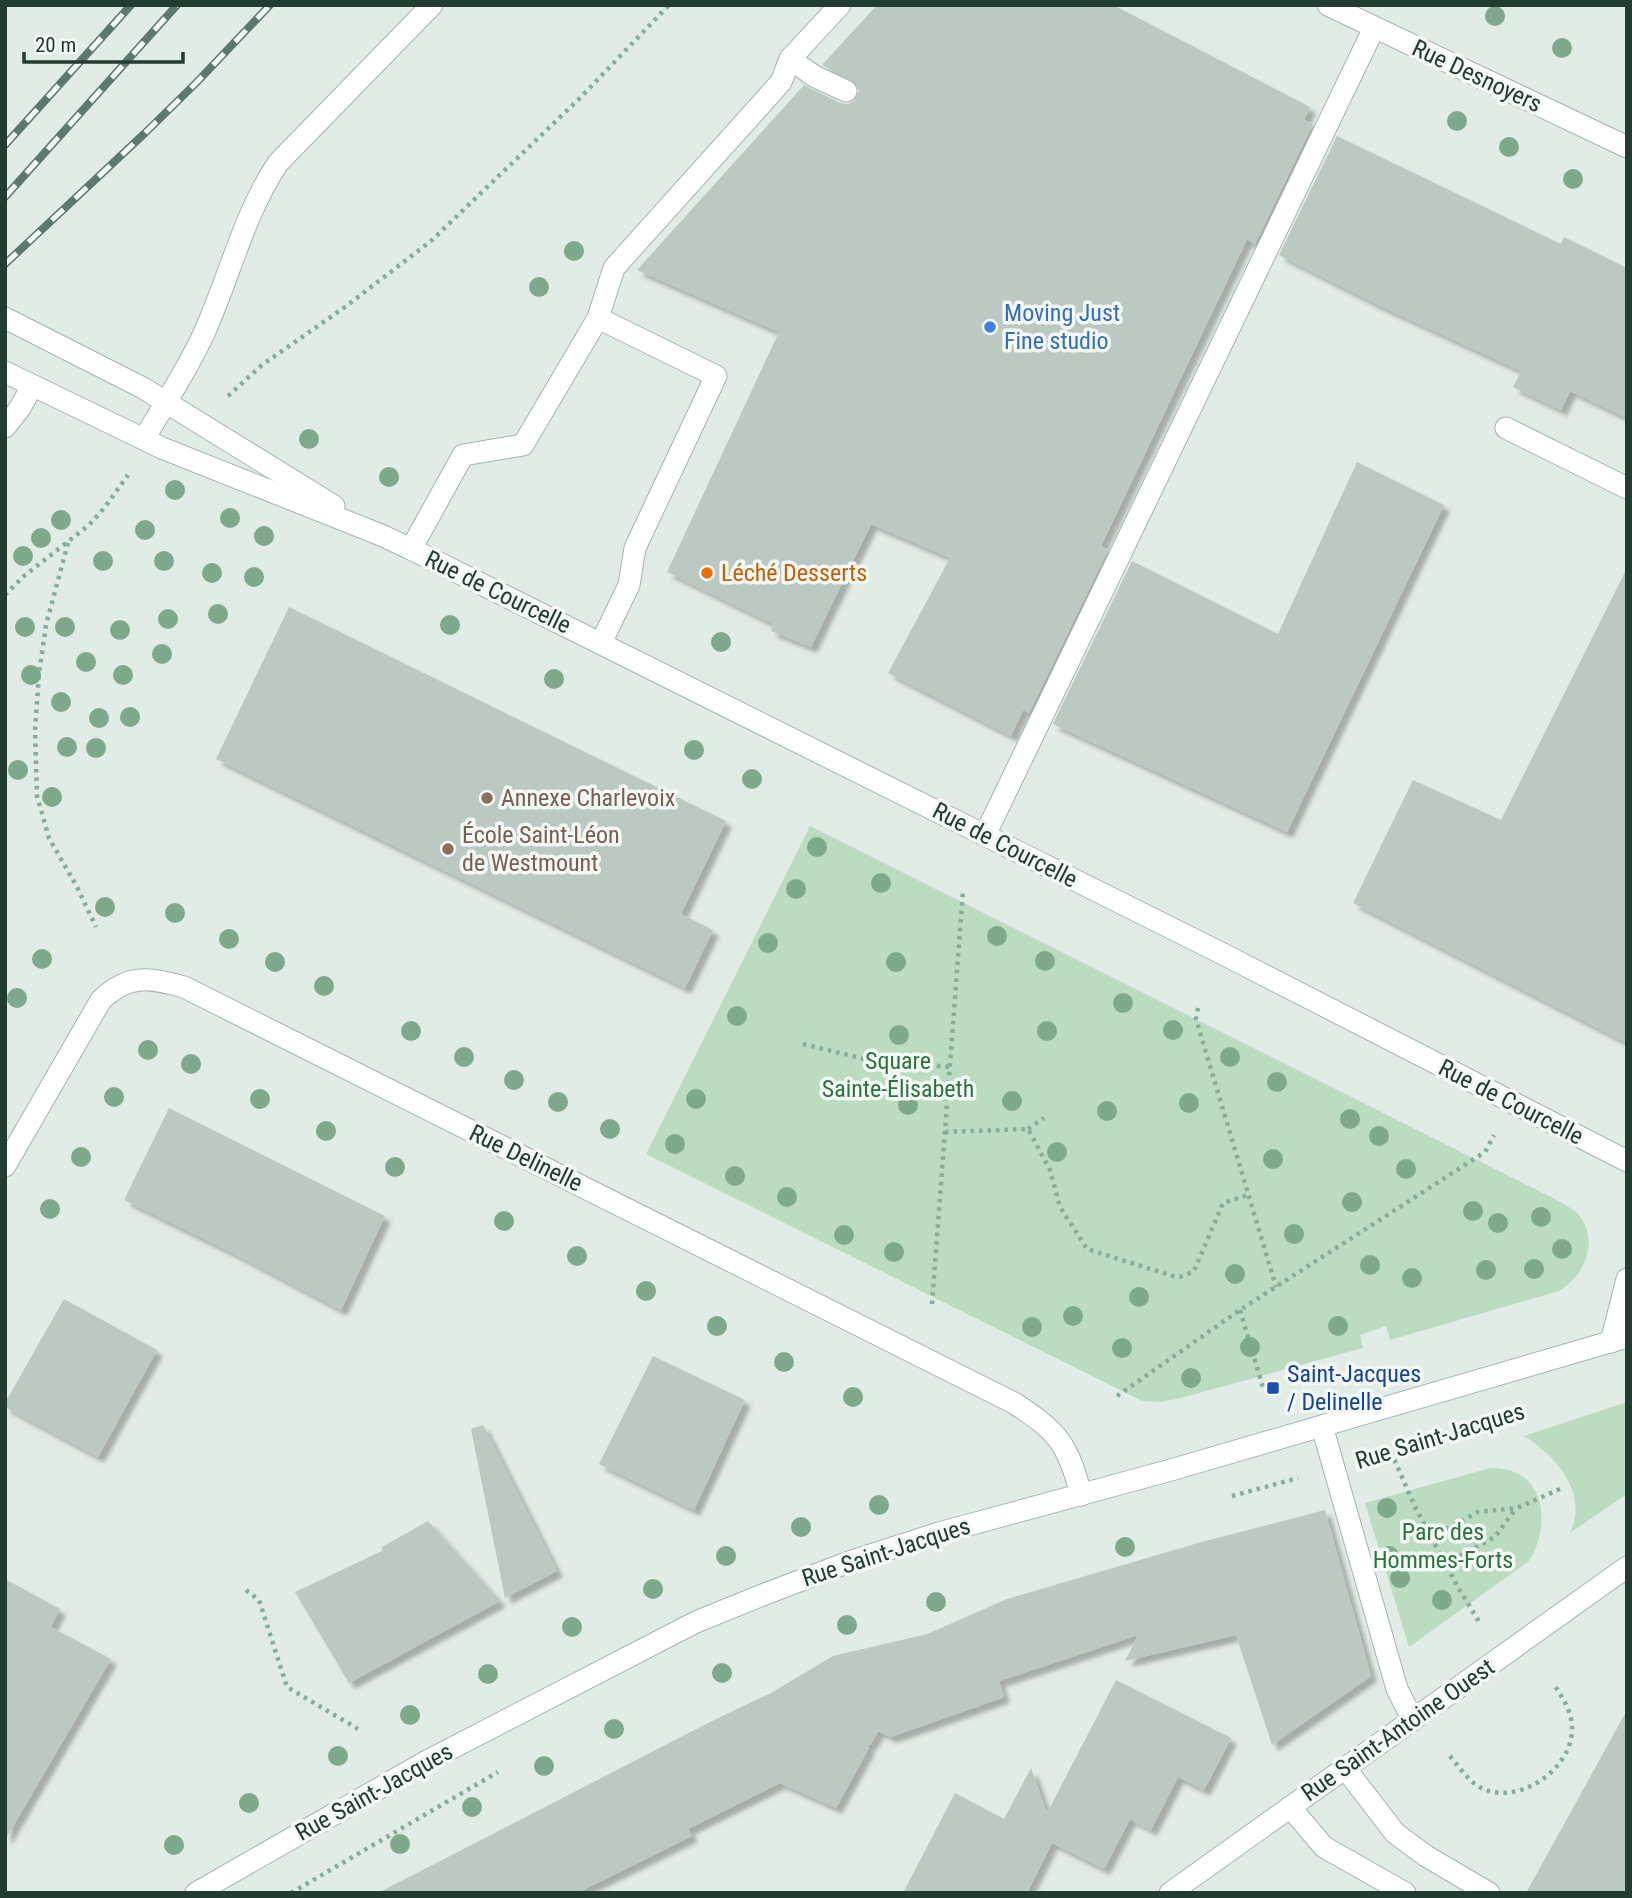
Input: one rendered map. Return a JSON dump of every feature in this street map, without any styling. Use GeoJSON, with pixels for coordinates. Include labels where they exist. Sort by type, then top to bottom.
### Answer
{"type":"FeatureCollection","features":[{"type":"Feature","properties":{"kind":"street"},"geometry":{"type":"LineString","coordinates":[[144,439],[187,369],[206,329],[261,188],[278,163],[432,5]]}},
{"type":"Feature","properties":{"kind":"street"},"geometry":{"type":"LineString","coordinates":[[411,549],[463,455],[523,445],[598,318],[614,268],[781,82],[790,58],[840,5]]}},
{"type":"Feature","properties":{"kind":"street","name":"Rue Desnoyers"},"geometry":{"type":"LineString","coordinates":[[1328,5],[1627,147]]}},
{"type":"Feature","properties":{"kind":"street"},"geometry":{"type":"LineString","coordinates":[[985,835],[1374,27]]}},
{"type":"Feature","properties":{"kind":"street"},"geometry":{"type":"LineString","coordinates":[[790,58],[814,76],[846,92]]}},
{"type":"Feature","properties":{"kind":"street","name":"Rue de Courcelle"},"geometry":{"type":"LineString","coordinates":[[5,318],[143,388],[381,535]]}},
{"type":"Feature","properties":{"kind":"street"},"geometry":{"type":"LineString","coordinates":[[598,318],[716,376],[635,548],[629,585],[601,643]]}},
{"type":"Feature","properties":{"kind":"street","name":"Rue de Courcelle"},"geometry":{"type":"LineString","coordinates":[[5,372],[144,439],[411,549],[985,835],[1627,1161]]}},
{"type":"Feature","properties":{"kind":"street"},"geometry":{"type":"LineString","coordinates":[[5,427],[32,386]]}},
{"type":"Feature","properties":{"kind":"street"},"geometry":{"type":"LineString","coordinates":[[1506,428],[1627,488]]}},
{"type":"Feature","properties":{"kind":"street","name":"Rue Delinelle"},"geometry":{"type":"LineString","coordinates":[[5,1166],[101,1000],[112,989],[133,980],[154,980],[184,987],[1014,1403],[1039,1419],[1059,1438],[1070,1457],[1081,1495]]}},
{"type":"Feature","properties":{"kind":"street"},"geometry":{"type":"LineString","coordinates":[[1619,1340],[1627,1279]]}},
{"type":"Feature","properties":{"kind":"street","name":"Rue Saint-Jacques"},"geometry":{"type":"LineString","coordinates":[[196,1893],[427,1761],[696,1622],[849,1562],[962,1527],[1619,1340]]}},
{"type":"Feature","properties":{"kind":"street"},"geometry":{"type":"LineString","coordinates":[[1322,1426],[1397,1689],[1413,1720]]}},
{"type":"Feature","properties":{"kind":"street","name":"Rue Saint-Antoine Ouest"},"geometry":{"type":"LineString","coordinates":[[1170,1893],[1627,1567]]}},
{"type":"Feature","properties":{"kind":"street"},"geometry":{"type":"LineString","coordinates":[[1345,1768],[1395,1833],[1426,1856],[1489,1893]]}},
{"type":"Feature","properties":{"kind":"street"},"geometry":{"type":"LineString","coordinates":[[1290,1807],[1324,1847],[1405,1893]]}},
{"type":"Feature","properties":{"kind":"path"},"geometry":{"type":"LineString","coordinates":[[234,391],[262,365],[334,315],[431,241],[580,98],[669,5]]}},
{"type":"Feature","properties":{"kind":"path"},"geometry":{"type":"LineString","coordinates":[[5,595],[24,576],[89,525],[129,473]]}},
{"type":"Feature","properties":{"kind":"path"},"geometry":{"type":"LineString","coordinates":[[68,541],[46,625],[39,674],[35,731],[37,796],[49,838],[77,887],[96,928]]}},
{"type":"Feature","properties":{"kind":"path"},"geometry":{"type":"LineString","coordinates":[[932,1304],[963,891]]}},
{"type":"Feature","properties":{"kind":"path"},"geometry":{"type":"LineString","coordinates":[[1198,1008],[1196,1019],[1276,1287]]}},
{"type":"Feature","properties":{"kind":"path"},"geometry":{"type":"LineString","coordinates":[[803,1044],[869,1060],[950,1067]]}},
{"type":"Feature","properties":{"kind":"path"},"geometry":{"type":"LineString","coordinates":[[945,1132],[1028,1129],[1044,1118]]}},
{"type":"Feature","properties":{"kind":"path"},"geometry":{"type":"LineString","coordinates":[[1028,1129],[1050,1170],[1060,1207],[1087,1249],[1176,1277],[1194,1271],[1223,1203],[1248,1195]]}},
{"type":"Feature","properties":{"kind":"path"},"geometry":{"type":"LineString","coordinates":[[1117,1396],[1240,1310],[1485,1152]]}},
{"type":"Feature","properties":{"kind":"path"},"geometry":{"type":"LineString","coordinates":[[1240,1310],[1264,1391]]}},
{"type":"Feature","properties":{"kind":"path","name":"Rue Saint-Jacques"},"geometry":{"type":"LineString","coordinates":[[1220,1499],[1391,1452],[1496,1419]]}},
{"type":"Feature","properties":{"kind":"path"},"geometry":{"type":"LineString","coordinates":[[1391,1452],[1407,1492],[1474,1614]]}},
{"type":"Feature","properties":{"kind":"path"},"geometry":{"type":"LineString","coordinates":[[1431,1537],[1478,1511],[1517,1508],[1560,1489]]}},
{"type":"Feature","properties":{"kind":"path"},"geometry":{"type":"LineString","coordinates":[[1446,1564],[1495,1537],[1517,1508]]}},
{"type":"Feature","properties":{"kind":"path"},"geometry":{"type":"LineString","coordinates":[[246,1590],[259,1600],[287,1687],[358,1729]]}},
{"type":"Feature","properties":{"kind":"path"},"geometry":{"type":"LineString","coordinates":[[1450,1756],[1478,1786],[1491,1791],[1522,1789],[1538,1783],[1553,1772],[1565,1757],[1571,1743],[1571,1715],[1553,1683]]}},
{"type":"Feature","properties":{"kind":"path","name":"Rue Saint-Jacques"},"geometry":{"type":"LineString","coordinates":[[291,1893],[507,1766]]}},
{"type":"Feature","properties":{"kind":"green space","name":"Square Sainte-Élisabeth"},"geometry":{"type":"Polygon","coordinates":[[[810,826],[1559,1201],[1576,1212],[1585,1224],[1589,1246],[1582,1267],[1559,1291],[1390,1340],[1386,1326],[1360,1335],[1363,1348],[1177,1399],[1142,1401],[646,1154],[810,826]]]}},
{"type":"Feature","properties":{"kind":"green space","name":"Parc des Hommes-Forts"},"geometry":{"type":"Polygon","coordinates":[[[1627,1402],[1627,1494],[1570,1533],[1575,1518],[1575,1504],[1566,1477],[1547,1454],[1524,1436],[1627,1402]]]}},
{"type":"Feature","properties":{"kind":"green space","name":"Parc des Hommes-Forts"},"geometry":{"type":"Polygon","coordinates":[[[1490,1468],[1508,1470],[1522,1476],[1532,1487],[1539,1500],[1541,1514],[1541,1530],[1536,1546],[1529,1561],[1409,1647],[1365,1503],[1490,1468]]]}},
{"type":"Feature","properties":{"kind":"building"},"geometry":{"type":"Polygon","coordinates":[[[877,5],[1113,5],[1310,107],[1304,120],[1313,124],[1255,244],[1247,239],[1101,546],[1108,550],[1029,713],[1023,710],[1011,736],[888,673],[950,558],[871,524],[811,647],[771,631],[773,624],[667,572],[779,332],[637,270],[804,85],[840,103],[848,104],[854,101],[859,91],[856,83],[822,65],[877,5]]]}},
{"type":"Feature","properties":{"kind":"building"},"geometry":{"type":"Polygon","coordinates":[[[1337,136],[1561,244],[1564,237],[1627,268],[1627,418],[1570,391],[1561,410],[1513,387],[1521,371],[1376,304],[1279,255],[1337,136]]]}},
{"type":"Feature","properties":{"kind":"building"},"geometry":{"type":"Polygon","coordinates":[[[1357,462],[1444,505],[1287,832],[1053,724],[1132,561],[1278,634],[1357,462]]]}},
{"type":"Feature","properties":{"kind":"building"},"geometry":{"type":"Polygon","coordinates":[[[1627,568],[1627,1043],[1353,903],[1413,780],[1501,820],[1627,568]]]}},
{"type":"Feature","properties":{"kind":"building","name":"Annexe Charlevoix"},"geometry":{"type":"Polygon","coordinates":[[[289,607],[726,821],[681,914],[713,930],[685,988],[216,759],[289,607]]]}},
{"type":"Feature","properties":{"kind":"building"},"geometry":{"type":"Polygon","coordinates":[[[169,1108],[385,1216],[341,1310],[124,1200],[169,1108]]]}},
{"type":"Feature","properties":{"kind":"building"},"geometry":{"type":"Polygon","coordinates":[[[64,1299],[157,1350],[98,1457],[5,1407],[64,1299]]]}},
{"type":"Feature","properties":{"kind":"building"},"geometry":{"type":"Polygon","coordinates":[[[653,1356],[745,1400],[694,1510],[599,1464],[653,1356]]]}},
{"type":"Feature","properties":{"kind":"building"},"geometry":{"type":"Polygon","coordinates":[[[483,1425],[557,1571],[505,1598],[471,1429],[483,1425]]]}},
{"type":"Feature","properties":{"kind":"building"},"geometry":{"type":"Polygon","coordinates":[[[1325,1510],[1371,1676],[1272,1745],[1236,1635],[1125,1661],[1138,1635],[999,1681],[1004,1697],[891,1737],[878,1731],[871,1744],[866,1746],[869,1748],[836,1808],[780,1783],[688,1829],[692,1836],[577,1893],[378,1893],[771,1693],[833,1656],[927,1634],[1007,1599],[1198,1543],[1325,1510]]]}},
{"type":"Feature","properties":{"kind":"building"},"geometry":{"type":"Polygon","coordinates":[[[428,1521],[500,1601],[349,1683],[295,1592],[382,1551],[382,1547],[428,1521]]]}},
{"type":"Feature","properties":{"kind":"building"},"geometry":{"type":"Polygon","coordinates":[[[5,1579],[60,1609],[51,1627],[111,1659],[5,1840],[5,1579]]]}},
{"type":"Feature","properties":{"kind":"building"},"geometry":{"type":"Polygon","coordinates":[[[1116,1680],[1231,1738],[1204,1790],[1178,1777],[1151,1830],[1130,1819],[1104,1869],[1052,1843],[1027,1893],[903,1893],[955,1793],[1004,1819],[1031,1768],[1047,1813],[1116,1680]]]}},
{"type":"Feature","properties":{"kind":"building"},"geometry":{"type":"Polygon","coordinates":[[[1627,1710],[1627,1893],[1526,1893],[1627,1710]]]}},
{"type":"Feature","properties":{"kind":"railway"},"geometry":{"type":"LineString","coordinates":[[5,145],[131,5]]}},
{"type":"Feature","properties":{"kind":"railway"},"geometry":{"type":"LineString","coordinates":[[5,197],[177,5]]}},
{"type":"Feature","properties":{"kind":"railway"},"geometry":{"type":"LineString","coordinates":[[5,264],[144,134],[270,5]]}},
{"type":"Feature","properties":{"kind":"place","name":"Moving Just Fine studio"},"geometry":{"type":"Point","coordinates":[990,327]}},
{"type":"Feature","properties":{"kind":"place","name":"Léché Desserts"},"geometry":{"type":"Point","coordinates":[707,573]}},
{"type":"Feature","properties":{"kind":"place","name":"Annexe Charlevoix"},"geometry":{"type":"Point","coordinates":[487,798]}},
{"type":"Feature","properties":{"kind":"place","name":"École Saint-Léon de Westmount"},"geometry":{"type":"Point","coordinates":[448,849]}},
{"type":"Feature","properties":{"kind":"place","name":"Saint-Jacques / Delinelle"},"geometry":{"type":"Point","coordinates":[1273,1388]}}]}
